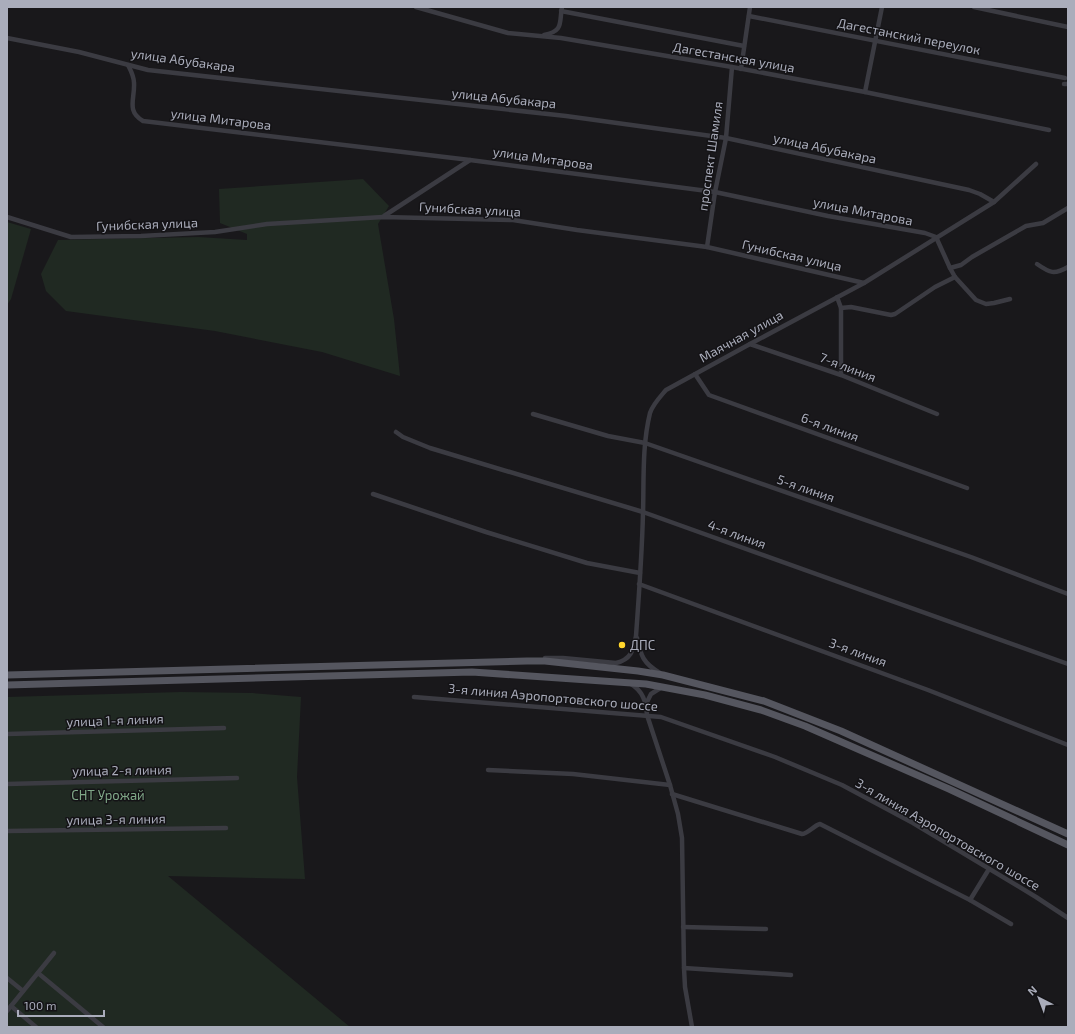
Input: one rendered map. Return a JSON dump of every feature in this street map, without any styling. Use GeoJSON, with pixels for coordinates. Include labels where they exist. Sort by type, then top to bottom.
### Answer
{"type":"FeatureCollection","features":[{"type":"Feature","properties":{"kind":"main road"},"geometry":{"type":"LineString","coordinates":[[7,675],[527,661],[545,661],[638,671],[663,675],[764,701],[841,731],[1068,834]]}},
{"type":"Feature","properties":{"kind":"main road"},"geometry":{"type":"LineString","coordinates":[[7,685],[472,672],[627,682],[663,687],[705,695],[761,710],[798,724],[949,789],[1068,845]]}},
{"type":"Feature","properties":{"kind":"street","name":"Дагестанская улица"},"geometry":{"type":"LineString","coordinates":[[416,7],[508,33],[561,38],[732,67],[865,92],[1049,130]]}},
{"type":"Feature","properties":{"kind":"street"},"geometry":{"type":"LineString","coordinates":[[741,69],[750,7]]}},
{"type":"Feature","properties":{"kind":"street"},"geometry":{"type":"LineString","coordinates":[[865,92],[882,7]]}},
{"type":"Feature","properties":{"kind":"street"},"geometry":{"type":"LineString","coordinates":[[974,7],[1068,27]]}},
{"type":"Feature","properties":{"kind":"street"},"geometry":{"type":"LineString","coordinates":[[535,36],[556,32],[559,29],[562,9],[744,46]]}},
{"type":"Feature","properties":{"kind":"street","name":"Дагестанский переулок"},"geometry":{"type":"LineString","coordinates":[[749,16],[1066,78]]}},
{"type":"Feature","properties":{"kind":"street","name":"улица Абубакара"},"geometry":{"type":"LineString","coordinates":[[7,38],[72,50],[148,70],[566,116],[726,138],[969,190],[994,202]]}},
{"type":"Feature","properties":{"kind":"street","name":"улица Митарова"},"geometry":{"type":"LineString","coordinates":[[128,64],[134,81],[133,112],[138,119],[143,121],[470,160],[715,192],[828,216],[925,233],[936,238]]}},
{"type":"Feature","properties":{"kind":"street","name":"проспект Шамиля"},"geometry":{"type":"LineString","coordinates":[[707,247],[715,192],[726,138],[732,67]]}},
{"type":"Feature","properties":{"kind":"street"},"geometry":{"type":"LineString","coordinates":[[383,217],[470,160]]}},
{"type":"Feature","properties":{"kind":"street","name":"Маячная улица"},"geometry":{"type":"LineString","coordinates":[[636,636],[643,512],[643,467],[645,443],[651,411],[657,400],[666,390],[864,283],[994,202],[1036,164]]}},
{"type":"Feature","properties":{"kind":"street"},"geometry":{"type":"LineString","coordinates":[[950,268],[961,265],[972,257],[1026,226],[1043,223],[1068,208]]}},
{"type":"Feature","properties":{"kind":"street","name":"Гунибская улица"},"geometry":{"type":"LineString","coordinates":[[7,217],[71,237],[141,236],[216,232],[267,224],[383,217],[512,220],[707,247],[864,283]]}},
{"type":"Feature","properties":{"kind":"street"},"geometry":{"type":"LineString","coordinates":[[936,238],[950,268],[976,300],[994,304],[1010,298]]}},
{"type":"Feature","properties":{"kind":"street"},"geometry":{"type":"LineString","coordinates":[[1037,264],[1047,271],[1054,273],[1068,267]]}},
{"type":"Feature","properties":{"kind":"street"},"geometry":{"type":"LineString","coordinates":[[841,308],[851,307],[891,315],[895,314],[935,287],[956,277]]}},
{"type":"Feature","properties":{"kind":"street"},"geometry":{"type":"LineString","coordinates":[[836,297],[841,308],[841,374]]}},
{"type":"Feature","properties":{"kind":"street","name":"7-я линия"},"geometry":{"type":"LineString","coordinates":[[750,344],[841,374],[937,414]]}},
{"type":"Feature","properties":{"kind":"street","name":"6-я линия"},"geometry":{"type":"LineString","coordinates":[[695,374],[709,395],[967,488]]}},
{"type":"Feature","properties":{"kind":"street","name":"5-я линия"},"geometry":{"type":"LineString","coordinates":[[532,414],[608,436],[645,443],[971,557],[1068,594]]}},
{"type":"Feature","properties":{"kind":"street","name":"4-я линия"},"geometry":{"type":"LineString","coordinates":[[396,432],[403,437],[430,448],[643,512],[1068,664]]}},
{"type":"Feature","properties":{"kind":"street"},"geometry":{"type":"LineString","coordinates":[[373,494],[486,532],[587,563],[640,573]]}},
{"type":"Feature","properties":{"kind":"street","name":"3-я линия"},"geometry":{"type":"LineString","coordinates":[[639,584],[921,687],[1068,745]]}},
{"type":"Feature","properties":{"kind":"street"},"geometry":{"type":"LineString","coordinates":[[527,661],[553,657],[616,663],[624,661],[629,657],[632,652],[636,636]]}},
{"type":"Feature","properties":{"kind":"street"},"geometry":{"type":"LineString","coordinates":[[636,636],[641,655],[653,669],[663,675]]}},
{"type":"Feature","properties":{"kind":"street"},"geometry":{"type":"LineString","coordinates":[[627,682],[636,687],[646,704],[647,715],[678,814],[682,838],[685,987],[692,1027]]}},
{"type":"Feature","properties":{"kind":"street"},"geometry":{"type":"LineString","coordinates":[[646,704],[651,694],[663,687]]}},
{"type":"Feature","properties":{"kind":"street","name":"3-я линия Аэропортовского шоссе"},"geometry":{"type":"LineString","coordinates":[[414,697],[661,716],[775,757],[842,785],[913,823],[1068,918]]}},
{"type":"Feature","properties":{"kind":"street","name":"улица 1-я линия"},"geometry":{"type":"LineString","coordinates":[[7,734],[224,728]]}},
{"type":"Feature","properties":{"kind":"street"},"geometry":{"type":"LineString","coordinates":[[488,770],[573,774],[670,785]]}},
{"type":"Feature","properties":{"kind":"street","name":"улица 2-я линия"},"geometry":{"type":"LineString","coordinates":[[7,784],[237,778]]}},
{"type":"Feature","properties":{"kind":"street"},"geometry":{"type":"LineString","coordinates":[[672,794],[802,834],[820,824],[970,900],[1011,924]]}},
{"type":"Feature","properties":{"kind":"street","name":"улица 3-я линия"},"geometry":{"type":"LineString","coordinates":[[7,831],[226,828]]}},
{"type":"Feature","properties":{"kind":"street"},"geometry":{"type":"LineString","coordinates":[[970,900],[988,869]]}},
{"type":"Feature","properties":{"kind":"street"},"geometry":{"type":"LineString","coordinates":[[683,926],[766,929]]}},
{"type":"Feature","properties":{"kind":"street"},"geometry":{"type":"LineString","coordinates":[[7,1010],[54,953]]}},
{"type":"Feature","properties":{"kind":"street"},"geometry":{"type":"LineString","coordinates":[[684,968],[791,975]]}},
{"type":"Feature","properties":{"kind":"street"},"geometry":{"type":"LineString","coordinates":[[38,973],[103,1027]]}},
{"type":"Feature","properties":{"kind":"street"},"geometry":{"type":"LineString","coordinates":[[7,978],[23,992]]}},
{"type":"Feature","properties":{"kind":"street"},"geometry":{"type":"LineString","coordinates":[[11,1006],[36,1027]]}},
{"type":"Feature","properties":{"kind":"green space"},"geometry":{"type":"Polygon","coordinates":[[[363,179],[389,206],[378,224],[394,319],[400,376],[322,352],[215,331],[66,311],[46,291],[41,274],[58,240],[198,237],[247,240],[247,234],[220,223],[219,189],[363,179]]]}},
{"type":"Feature","properties":{"kind":"green space"},"geometry":{"type":"Polygon","coordinates":[[[7,222],[31,229],[11,299],[7,305],[7,222]]]}},
{"type":"Feature","properties":{"kind":"green space","name":"СНТ Урожай"},"geometry":{"type":"Polygon","coordinates":[[[181,692],[252,693],[301,697],[297,777],[305,879],[168,876],[350,1027],[7,1027],[7,697],[181,692]]]}},
{"type":"Feature","properties":{"kind":"place","name":"ДПС"},"geometry":{"type":"Point","coordinates":[622,645]}}]}
